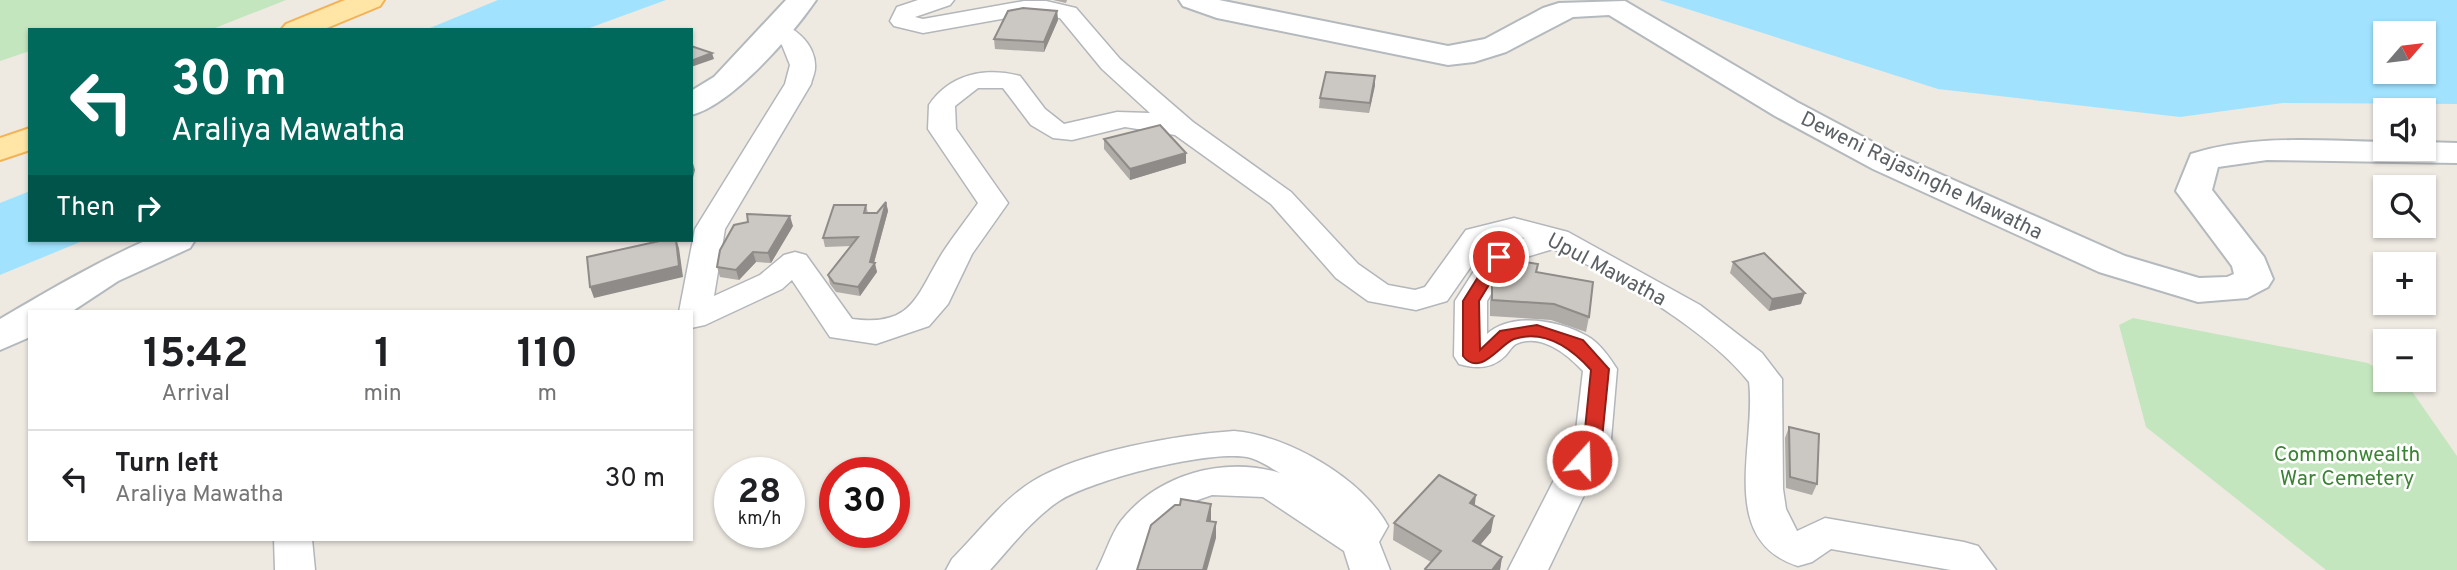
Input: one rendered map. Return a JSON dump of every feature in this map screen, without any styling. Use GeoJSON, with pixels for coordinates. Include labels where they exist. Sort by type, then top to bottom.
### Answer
{"type":"FeatureCollection","features":[{"type":"Feature","properties":{"kind":"main road"},"geometry":{"type":"LineString","coordinates":[[301,28],[370,0]]}},
{"type":"Feature","properties":{"kind":"main road"},"geometry":{"type":"LineString","coordinates":[[0,150],[28,139]]}},
{"type":"Feature","properties":{"kind":"street"},"geometry":{"type":"LineString","coordinates":[[693,105],[725,84],[802,0]]}},
{"type":"Feature","properties":{"kind":"street","name":"Upul Mawatha"},"geometry":{"type":"LineString","coordinates":[[942,0],[905,12],[902,22],[939,25],[1024,8],[1046,8],[1068,13],[1111,64],[1183,128],[1281,198],[1347,271],[1379,294],[1416,300],[1436,294],[1477,236],[1514,227],[1557,238],[1705,321],[1753,362],[1766,380],[1764,509],[1785,546],[1798,551],[1825,533],[1964,557],[1976,570]]}},
{"type":"Feature","properties":{"kind":"street","name":"Deweni Rajasinghe Mawatha"},"geometry":{"type":"LineString","coordinates":[[1193,0],[1217,9],[1368,37],[1434,55],[1474,53],[1523,31],[1549,9],[1568,3],[1591,2],[1615,7],[1786,109],[1885,162],[2112,264],[2198,290],[2233,289],[2254,279],[2251,265],[2194,191],[2203,161],[2229,153],[2267,150],[2457,153]]}},
{"type":"Feature","properties":{"kind":"street"},"geometry":{"type":"LineString","coordinates":[[776,30],[793,41],[803,65],[797,84],[710,229],[694,318],[771,282],[795,262],[842,329],[876,333],[918,319],[932,304],[957,254],[993,204],[942,129],[942,105],[960,85],[976,80],[1011,81],[1046,124],[1063,132],[1085,132],[1115,121],[1148,119],[1183,128]]}},
{"type":"Feature","properties":{"kind":"street"},"geometry":{"type":"LineString","coordinates":[[1528,570],[1593,439],[1600,369],[1577,344],[1537,330],[1506,335],[1486,355],[1471,356],[1471,301],[1499,257],[1557,238]]}},
{"type":"Feature","properties":{"kind":"street"},"geometry":{"type":"LineString","coordinates":[[45,310],[105,273],[173,242]]}},
{"type":"Feature","properties":{"kind":"street"},"geometry":{"type":"LineString","coordinates":[[0,337],[28,320]]}},
{"type":"Feature","properties":{"kind":"street"},"geometry":{"type":"LineString","coordinates":[[966,570],[1046,490],[1118,464],[1206,444],[1252,445],[1315,476],[1359,511],[1368,526],[1365,556]]}},
{"type":"Feature","properties":{"kind":"street"},"geometry":{"type":"LineString","coordinates":[[1117,570],[1135,531],[1179,492],[1211,481],[1270,484],[1365,556]]}},
{"type":"Feature","properties":{"kind":"street"},"geometry":{"type":"LineString","coordinates":[[293,541],[295,570]]}},
{"type":"Feature","properties":{"kind":"green space"},"geometry":{"type":"Polygon","coordinates":[[[0,0],[286,0],[215,28],[28,28],[28,52],[0,61],[0,0]]]}},
{"type":"Feature","properties":{"kind":"green space","name":"Commonwealth War Cemetery"},"geometry":{"type":"Polygon","coordinates":[[[2133,318],[2368,363],[2373,366],[2373,392],[2412,392],[2457,456],[2457,570],[2326,570],[2146,427],[2119,325],[2133,318]]]}},
{"type":"Feature","properties":{"kind":"water"},"geometry":{"type":"Polygon","coordinates":[[[498,0],[666,0],[589,28],[430,28],[498,0]]]}},
{"type":"Feature","properties":{"kind":"water"},"geometry":{"type":"Polygon","coordinates":[[[1659,0],[2457,0],[2457,104],[2436,104],[2436,98],[2373,98],[2373,104],[2283,103],[2180,117],[1938,89],[1659,0]]]}},
{"type":"Feature","properties":{"kind":"water"},"geometry":{"type":"Polygon","coordinates":[[[28,192],[28,242],[80,242],[0,275],[0,203],[28,192]]]}},
{"type":"Feature","properties":{"kind":"building"},"geometry":{"type":"Polygon","coordinates":[[[1023,8],[1057,11],[1044,42],[994,39],[1008,11],[1023,8]]]}},
{"type":"Feature","properties":{"kind":"building"},"geometry":{"type":"Polygon","coordinates":[[[693,47],[712,53],[693,60],[693,47]]]}},
{"type":"Feature","properties":{"kind":"building"},"geometry":{"type":"Polygon","coordinates":[[[1326,72],[1375,76],[1370,103],[1320,98],[1326,72]]]}},
{"type":"Feature","properties":{"kind":"building"},"geometry":{"type":"Polygon","coordinates":[[[1160,125],[1186,153],[1130,169],[1104,139],[1160,125]]]}},
{"type":"Feature","properties":{"kind":"building"},"geometry":{"type":"Polygon","coordinates":[[[886,202],[870,262],[875,263],[858,287],[834,283],[828,275],[858,237],[823,238],[834,205],[866,205],[864,213],[877,213],[886,202]]]}},
{"type":"Feature","properties":{"kind":"building"},"geometry":{"type":"Polygon","coordinates":[[[747,214],[790,216],[768,253],[753,252],[736,270],[717,267],[720,250],[734,225],[748,222],[747,214]]]}},
{"type":"Feature","properties":{"kind":"building"},"geometry":{"type":"Polygon","coordinates":[[[655,242],[676,242],[679,266],[590,287],[587,257],[655,242]]]}},
{"type":"Feature","properties":{"kind":"building"},"geometry":{"type":"Polygon","coordinates":[[[1764,253],[1805,293],[1772,299],[1733,262],[1764,253]]]}},
{"type":"Feature","properties":{"kind":"building"},"geometry":{"type":"Polygon","coordinates":[[[1508,259],[1538,264],[1536,272],[1593,282],[1589,317],[1554,304],[1492,300],[1492,286],[1508,259]]]}},
{"type":"Feature","properties":{"kind":"building"},"geometry":{"type":"Polygon","coordinates":[[[1789,427],[1819,434],[1817,484],[1790,477],[1789,427]]]}},
{"type":"Feature","properties":{"kind":"building"},"geometry":{"type":"Polygon","coordinates":[[[1439,475],[1476,495],[1470,503],[1494,516],[1473,541],[1502,557],[1492,570],[1426,570],[1441,551],[1394,523],[1439,475]]]}},
{"type":"Feature","properties":{"kind":"building"},"geometry":{"type":"Polygon","coordinates":[[[1181,499],[1211,504],[1207,521],[1216,522],[1203,570],[1137,570],[1151,525],[1175,505],[1180,505],[1181,499]]]}},
{"type":"Feature","properties":{"kind":"route"},"geometry":{"type":"LineString","coordinates":[[1499,257],[1471,301],[1471,356],[1486,355],[1506,335],[1537,330],[1577,344],[1600,369],[1593,439],[1582,460]]}}]}
